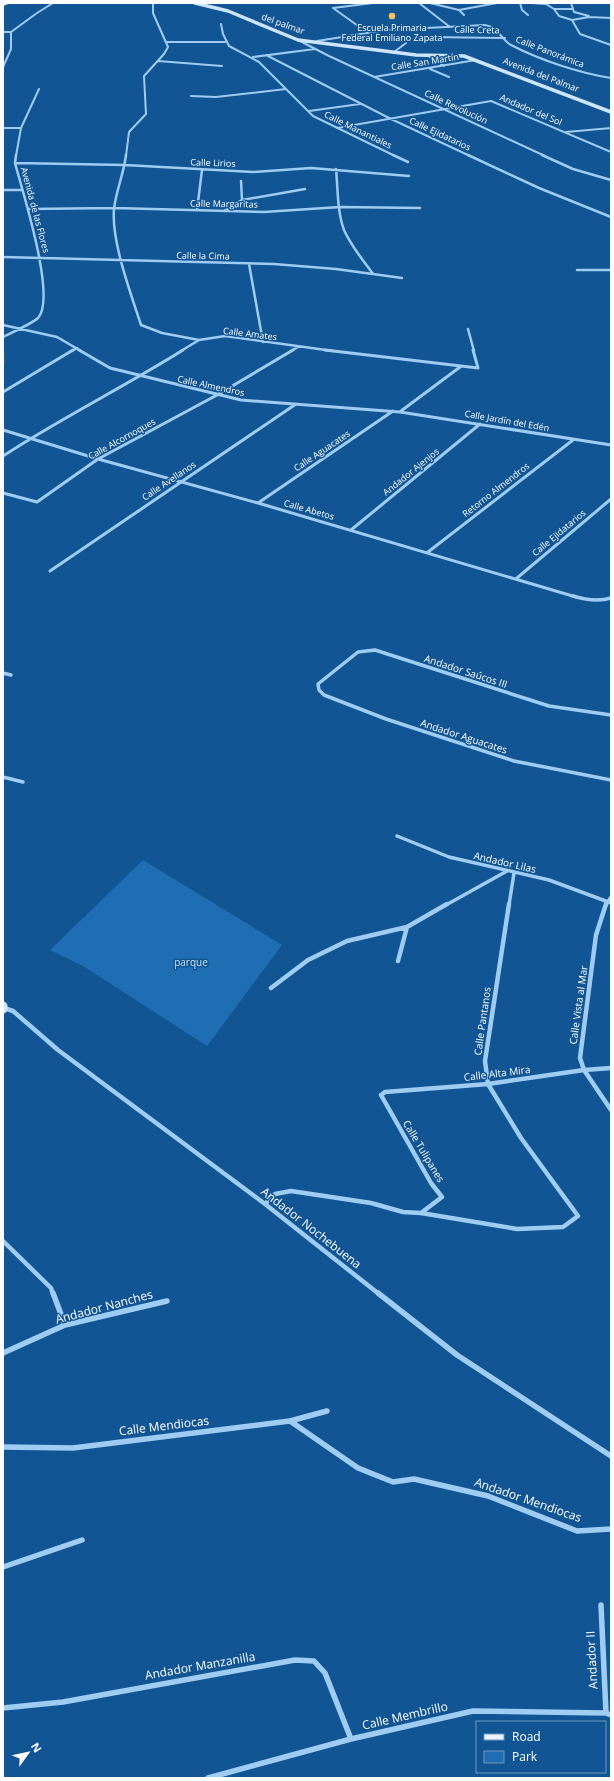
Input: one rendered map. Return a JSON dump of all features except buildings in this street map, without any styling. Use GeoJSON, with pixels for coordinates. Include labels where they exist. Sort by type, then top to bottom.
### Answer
{"type":"FeatureCollection","features":[{"type":"Feature","properties":{"kind":"main road"},"geometry":{"type":"LineString","coordinates":[[3,5],[9,3]]}},
{"type":"Feature","properties":{"kind":"street"},"geometry":{"type":"LineString","coordinates":[[3,32],[11,32],[37,14],[40,9],[53,3]]}},
{"type":"Feature","properties":{"kind":"street"},"geometry":{"type":"LineString","coordinates":[[153,3],[153,13],[168,47],[158,61],[144,76],[146,114],[129,132],[125,165],[114,208],[114,221],[121,260],[141,325],[163,333],[199,340]]}},
{"type":"Feature","properties":{"kind":"street","name":"del palmar"},"geometry":{"type":"LineString","coordinates":[[195,3],[228,11],[298,40],[317,41],[394,52],[464,56]]}},
{"type":"Feature","properties":{"kind":"street"},"geometry":{"type":"LineString","coordinates":[[368,33],[333,8],[373,3]]}},
{"type":"Feature","properties":{"kind":"street"},"geometry":{"type":"LineString","coordinates":[[419,3],[450,27]]}},
{"type":"Feature","properties":{"kind":"street"},"geometry":{"type":"LineString","coordinates":[[430,3],[459,10],[497,3]]}},
{"type":"Feature","properties":{"kind":"street"},"geometry":{"type":"LineString","coordinates":[[520,3],[522,10],[528,15]]}},
{"type":"Feature","properties":{"kind":"street"},"geometry":{"type":"LineString","coordinates":[[531,3],[546,4],[554,9],[559,16],[572,20],[589,17],[611,18]]}},
{"type":"Feature","properties":{"kind":"street"},"geometry":{"type":"LineString","coordinates":[[571,3],[574,12],[589,17]]}},
{"type":"Feature","properties":{"kind":"street"},"geometry":{"type":"LineString","coordinates":[[554,9],[573,9]]}},
{"type":"Feature","properties":{"kind":"street"},"geometry":{"type":"LineString","coordinates":[[459,10],[464,15]]}},
{"type":"Feature","properties":{"kind":"street"},"geometry":{"type":"LineString","coordinates":[[572,20],[580,34],[611,45]]}},
{"type":"Feature","properties":{"kind":"street"},"geometry":{"type":"LineString","coordinates":[[221,24],[222,37],[225,42],[232,49],[253,57],[315,49]]}},
{"type":"Feature","properties":{"kind":"street"},"geometry":{"type":"LineString","coordinates":[[317,41],[346,35],[450,27]]}},
{"type":"Feature","properties":{"kind":"street","name":"Calle Panorámica"},"geometry":{"type":"LineString","coordinates":[[450,27],[492,27],[502,32],[506,42],[511,45],[554,63],[591,75],[611,78]]}},
{"type":"Feature","properties":{"kind":"street"},"geometry":{"type":"LineString","coordinates":[[3,67],[11,49],[11,32]]}},
{"type":"Feature","properties":{"kind":"street"},"geometry":{"type":"LineString","coordinates":[[346,35],[368,38]]}},
{"type":"Feature","properties":{"kind":"street","name":"Calle Creta"},"geometry":{"type":"LineString","coordinates":[[426,37],[505,38]]}},
{"type":"Feature","properties":{"kind":"street","name":"Calle Revolución"},"geometry":{"type":"LineString","coordinates":[[298,40],[572,169],[611,180]]}},
{"type":"Feature","properties":{"kind":"street"},"geometry":{"type":"LineString","coordinates":[[167,42],[225,42]]}},
{"type":"Feature","properties":{"kind":"street"},"geometry":{"type":"LineString","coordinates":[[394,52],[406,43]]}},
{"type":"Feature","properties":{"kind":"street","name":"Calle Ejidatarios"},"geometry":{"type":"LineString","coordinates":[[266,55],[360,104],[539,188],[611,217]]}},
{"type":"Feature","properties":{"kind":"street"},"geometry":{"type":"LineString","coordinates":[[427,55],[444,66]]}},
{"type":"Feature","properties":{"kind":"street","name":"Avenida del Palmar"},"geometry":{"type":"LineString","coordinates":[[464,56],[479,60],[611,112]]}},
{"type":"Feature","properties":{"kind":"street","name":"Calle Manantiales"},"geometry":{"type":"LineString","coordinates":[[253,57],[313,116],[408,162]]}},
{"type":"Feature","properties":{"kind":"street","name":"Calle San Martín"},"geometry":{"type":"LineString","coordinates":[[374,77],[479,60]]}},
{"type":"Feature","properties":{"kind":"street"},"geometry":{"type":"LineString","coordinates":[[158,61],[222,66]]}},
{"type":"Feature","properties":{"kind":"street"},"geometry":{"type":"LineString","coordinates":[[429,69],[449,77]]}},
{"type":"Feature","properties":{"kind":"street","name":"Avenida de las Flores"},"geometry":{"type":"LineString","coordinates":[[3,337],[38,318],[44,306],[40,258],[15,163],[21,128],[39,89]]}},
{"type":"Feature","properties":{"kind":"street"},"geometry":{"type":"LineString","coordinates":[[191,96],[216,97],[286,89]]}},
{"type":"Feature","properties":{"kind":"street","name":"Andador del Sol"},"geometry":{"type":"LineString","coordinates":[[337,128],[491,101],[611,152]]}},
{"type":"Feature","properties":{"kind":"street"},"geometry":{"type":"LineString","coordinates":[[309,111],[360,104]]}},
{"type":"Feature","properties":{"kind":"street"},"geometry":{"type":"LineString","coordinates":[[3,128],[21,128]]}},
{"type":"Feature","properties":{"kind":"street"},"geometry":{"type":"LineString","coordinates":[[565,132],[611,128]]}},
{"type":"Feature","properties":{"kind":"street","name":"Calle Lirios"},"geometry":{"type":"LineString","coordinates":[[15,163],[125,165],[253,172],[311,168],[409,176]]}},
{"type":"Feature","properties":{"kind":"street"},"geometry":{"type":"LineString","coordinates":[[336,169],[344,228],[353,245],[373,274]]}},
{"type":"Feature","properties":{"kind":"street"},"geometry":{"type":"LineString","coordinates":[[197,210],[202,170]]}},
{"type":"Feature","properties":{"kind":"street","name":"Calle Lirios"},"geometry":{"type":"LineString","coordinates":[[241,181],[242,200]]}},
{"type":"Feature","properties":{"kind":"street"},"geometry":{"type":"LineString","coordinates":[[224,211],[242,200],[305,189]]}},
{"type":"Feature","properties":{"kind":"street"},"geometry":{"type":"LineString","coordinates":[[3,190],[22,190]]}},
{"type":"Feature","properties":{"kind":"street","name":"Calle Margaritas"},"geometry":{"type":"LineString","coordinates":[[28,209],[114,208],[264,212],[340,207],[420,208]]}},
{"type":"Feature","properties":{"kind":"street","name":"Calle la Cima"},"geometry":{"type":"LineString","coordinates":[[3,257],[296,265],[402,278]]}},
{"type":"Feature","properties":{"kind":"street"},"geometry":{"type":"LineString","coordinates":[[249,264],[263,342]]}},
{"type":"Feature","properties":{"kind":"street"},"geometry":{"type":"LineString","coordinates":[[577,270],[611,270]]}},
{"type":"Feature","properties":{"kind":"street","name":"Calle Almendros"},"geometry":{"type":"LineString","coordinates":[[3,325],[57,337],[110,368],[140,377],[217,395],[241,400],[400,412]]}},
{"type":"Feature","properties":{"kind":"street","name":"Calle Amates"},"geometry":{"type":"LineString","coordinates":[[3,456],[32,437],[140,377],[199,340],[225,336],[298,347],[478,368],[468,329]]}},
{"type":"Feature","properties":{"kind":"street","name":"Calle Alcornoques"},"geometry":{"type":"LineString","coordinates":[[3,493],[37,502],[98,459],[217,395],[298,347]]}},
{"type":"Feature","properties":{"kind":"street"},"geometry":{"type":"LineString","coordinates":[[3,392],[77,348]]}},
{"type":"Feature","properties":{"kind":"street"},"geometry":{"type":"LineString","coordinates":[[400,412],[460,367]]}},
{"type":"Feature","properties":{"kind":"street","name":"Calle Avellanos"},"geometry":{"type":"LineString","coordinates":[[50,571],[296,404]]}},
{"type":"Feature","properties":{"kind":"street","name":"Calle Aguacates"},"geometry":{"type":"LineString","coordinates":[[258,503],[393,411]]}},
{"type":"Feature","properties":{"kind":"street","name":"Calle Jardín del Edén"},"geometry":{"type":"LineString","coordinates":[[400,412],[573,440],[611,444]]}},
{"type":"Feature","properties":{"kind":"street","name":"Andador Ajenjos"},"geometry":{"type":"LineString","coordinates":[[351,530],[480,424]]}},
{"type":"Feature","properties":{"kind":"street","name":"Calle Abetos"},"geometry":{"type":"LineString","coordinates":[[3,430],[32,437],[98,459],[428,552],[584,599],[602,601],[611,598]]}},
{"type":"Feature","properties":{"kind":"street","name":"Retorno Almendros"},"geometry":{"type":"LineString","coordinates":[[428,552],[573,440]]}},
{"type":"Feature","properties":{"kind":"street","name":"Calle Ejidatarios"},"geometry":{"type":"LineString","coordinates":[[517,578],[611,499]]}},
{"type":"Feature","properties":{"kind":"street","name":"Andador Saúcos III"},"geometry":{"type":"LineString","coordinates":[[319,690],[318,684],[358,652],[364,650],[375,650],[549,706],[611,715]]}},
{"type":"Feature","properties":{"kind":"street"},"geometry":{"type":"LineString","coordinates":[[3,674],[11,675]]}},
{"type":"Feature","properties":{"kind":"street","name":"Andador Aguacates"},"geometry":{"type":"LineString","coordinates":[[319,690],[324,695],[386,719],[514,761],[611,780]]}},
{"type":"Feature","properties":{"kind":"street"},"geometry":{"type":"LineString","coordinates":[[3,777],[22,782]]}},
{"type":"Feature","properties":{"kind":"street","name":"Andador Lilas"},"geometry":{"type":"LineString","coordinates":[[397,836],[449,857],[514,874],[549,880],[609,902]]}},
{"type":"Feature","properties":{"kind":"street"},"geometry":{"type":"LineString","coordinates":[[272,988],[308,960],[347,941],[407,927],[507,872]]}},
{"type":"Feature","properties":{"kind":"street","name":"Calle Pantanos"},"geometry":{"type":"LineString","coordinates":[[421,1213],[517,1229],[563,1227],[578,1216],[521,1138],[488,1084],[485,1061],[514,874]]}},
{"type":"Feature","properties":{"kind":"street","name":"Calle Vista al Mar"},"geometry":{"type":"LineString","coordinates":[[611,897],[596,935],[580,1058],[584,1070],[611,1110]]}},
{"type":"Feature","properties":{"kind":"street"},"geometry":{"type":"LineString","coordinates":[[398,961],[407,927]]}},
{"type":"Feature","properties":{"kind":"street","name":"Andador Nochebuena"},"geometry":{"type":"LineString","coordinates":[[3,1008],[12,1011],[58,1050],[265,1204],[457,1355],[611,1456]]}},
{"type":"Feature","properties":{"kind":"street","name":"Calle Alta Mira"},"geometry":{"type":"LineString","coordinates":[[385,1092],[488,1084],[584,1070],[611,1068]]}},
{"type":"Feature","properties":{"kind":"street","name":"Calle Tulipanes"},"geometry":{"type":"LineString","coordinates":[[385,1092],[381,1095],[430,1183],[442,1197],[421,1213]]}},
{"type":"Feature","properties":{"kind":"street"},"geometry":{"type":"LineString","coordinates":[[265,1204],[275,1194],[292,1191],[371,1203],[403,1212],[421,1213]]}},
{"type":"Feature","properties":{"kind":"street"},"geometry":{"type":"LineString","coordinates":[[3,1241],[52,1288],[65,1325]]}},
{"type":"Feature","properties":{"kind":"street","name":"Andador Nanches"},"geometry":{"type":"LineString","coordinates":[[3,1353],[65,1325],[167,1301]]}},
{"type":"Feature","properties":{"kind":"street","name":"Calle Mendiocas"},"geometry":{"type":"LineString","coordinates":[[3,1447],[73,1448],[290,1421],[326,1411]]}},
{"type":"Feature","properties":{"kind":"street","name":"Andador Mendiocas"},"geometry":{"type":"LineString","coordinates":[[290,1421],[358,1468],[392,1482],[414,1479],[488,1496],[577,1531],[611,1529]]}},
{"type":"Feature","properties":{"kind":"street"},"geometry":{"type":"LineString","coordinates":[[3,1567],[82,1540]]}},
{"type":"Feature","properties":{"kind":"street","name":"Andador II"},"geometry":{"type":"LineString","coordinates":[[601,1605],[608,1714]]}},
{"type":"Feature","properties":{"kind":"street","name":"Andador Manzanilla"},"geometry":{"type":"LineString","coordinates":[[3,1708],[63,1702],[295,1660],[314,1661],[325,1673],[351,1739]]}},
{"type":"Feature","properties":{"kind":"street","name":"Calle Membrillo"},"geometry":{"type":"LineString","coordinates":[[208,1778],[351,1739],[473,1712],[608,1714]]}},
{"type":"Feature","properties":{"kind":"green space","name":"parque"},"geometry":{"type":"Polygon","coordinates":[[[143,860],[282,945],[207,1046],[83,966],[50,950],[143,860]]]}},
{"type":"Feature","properties":{"kind":"place","name":"Escuela Primaria Federal Emiliano Zapata"},"geometry":{"type":"Point","coordinates":[392,16]}}]}
